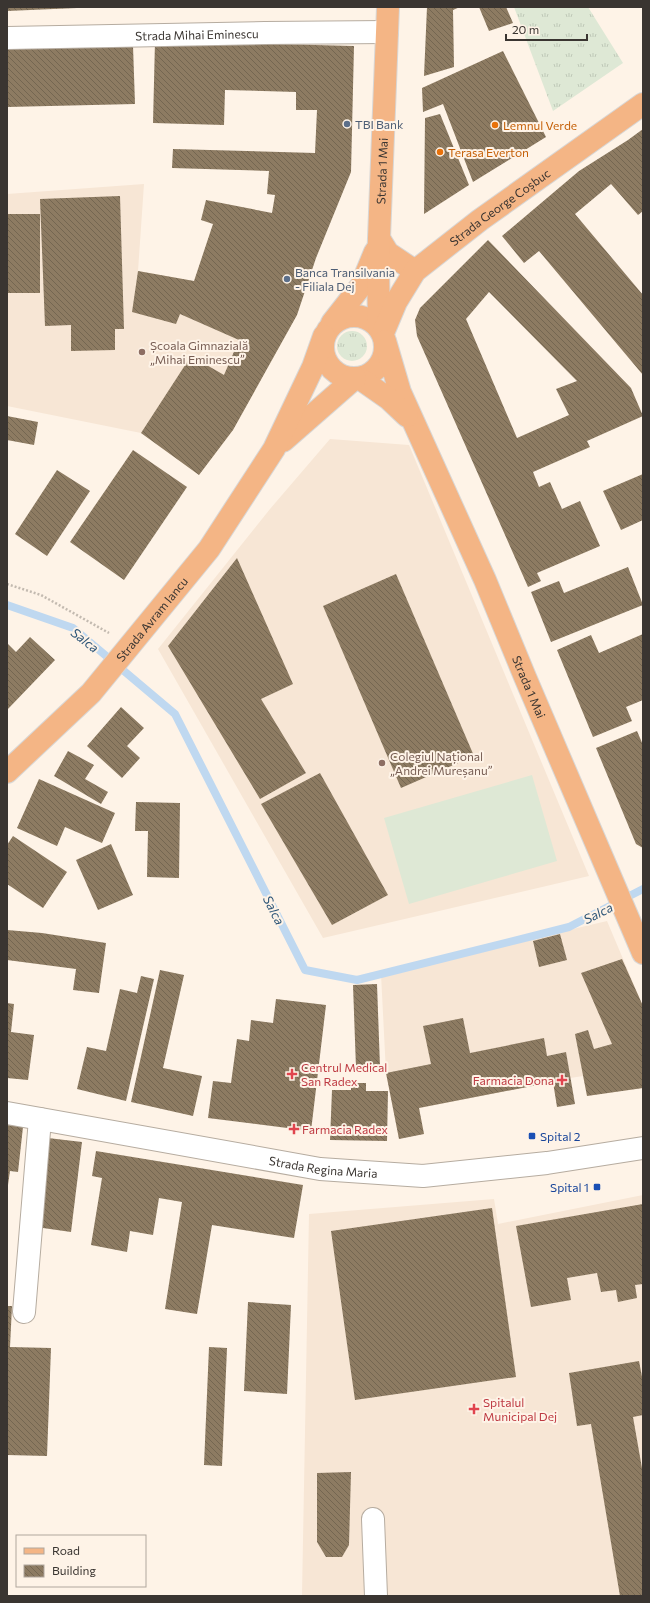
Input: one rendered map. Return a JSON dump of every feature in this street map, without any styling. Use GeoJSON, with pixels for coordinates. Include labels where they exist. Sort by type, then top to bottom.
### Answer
{"type":"FeatureCollection","features":[{"type":"Feature","properties":{"kind":"main road","name":"Strada 1 Mai"},"geometry":{"type":"LineString","coordinates":[[380,240],[361,286],[327,331],[322,350],[327,363],[338,374],[346,377],[357,378],[373,372],[385,355],[382,333],[380,240],[388,7]]}},
{"type":"Feature","properties":{"kind":"main road","name":"Strada George Coșbuc"},"geometry":{"type":"LineString","coordinates":[[382,333],[396,302],[415,271],[480,220],[643,104]]}},
{"type":"Feature","properties":{"kind":"main road"},"geometry":{"type":"LineString","coordinates":[[380,240],[388,253],[415,271]]}},
{"type":"Feature","properties":{"kind":"main road"},"geometry":{"type":"LineString","coordinates":[[327,331],[342,317],[356,315],[369,318],[382,333]]}},
{"type":"Feature","properties":{"kind":"main road","name":"Strada Avram Iancu"},"geometry":{"type":"LineString","coordinates":[[7,772],[91,694],[130,644],[209,549],[274,449],[313,367],[327,331]]}},
{"type":"Feature","properties":{"kind":"main road","name":"Strada 1 Mai"},"geometry":{"type":"LineString","coordinates":[[382,333],[400,392],[485,580],[524,677],[640,945]]}},
{"type":"Feature","properties":{"kind":"main road","name":"Strada 1 Mai"},"geometry":{"type":"LineString","coordinates":[[357,378],[388,399],[414,423]]}},
{"type":"Feature","properties":{"kind":"main road","name":"Strada Avram Iancu"},"geometry":{"type":"LineString","coordinates":[[274,449],[329,400],[357,378]]}},
{"type":"Feature","properties":{"kind":"street","name":"Strada Mihai Eminescu"},"geometry":{"type":"LineString","coordinates":[[7,38],[387,32]]}},
{"type":"Feature","properties":{"kind":"street","name":"Strada Regina Maria"},"geometry":{"type":"LineString","coordinates":[[7,1113],[320,1169],[423,1176],[547,1163],[643,1148]]}},
{"type":"Feature","properties":{"kind":"street"},"geometry":{"type":"LineString","coordinates":[[24,1312],[40,1119]]}},
{"type":"Feature","properties":{"kind":"street"},"geometry":{"type":"LineString","coordinates":[[374,1519],[376,1596]]}},
{"type":"Feature","properties":{"kind":"path"},"geometry":{"type":"LineString","coordinates":[[7,584],[41,596],[130,644]]}},
{"type":"Feature","properties":{"kind":"shaded area","name":"Școala Gimnazială „Mihai Eminescu”"},"geometry":{"type":"Polygon","coordinates":[[[144,184],[138,271],[194,281],[297,315],[233,430],[199,475],[141,433],[7,406],[7,194],[144,184]]]}},
{"type":"Feature","properties":{"kind":"shaded area","name":"Colegiul Național „Andrei Mureșanu”"},"geometry":{"type":"Polygon","coordinates":[[[330,439],[409,445],[589,876],[323,938],[158,649],[270,509],[330,439]]]}},
{"type":"Feature","properties":{"kind":"shaded area"},"geometry":{"type":"Polygon","coordinates":[[[607,921],[643,1006],[643,1088],[587,1096],[583,1076],[570,1078],[566,1052],[547,1056],[553,1082],[419,1108],[424,1134],[399,1139],[386,1073],[381,974],[607,921]]]}},
{"type":"Feature","properties":{"kind":"shaded area","name":"Spitalul Municipal Dej"},"geometry":{"type":"Polygon","coordinates":[[[643,1195],[643,1596],[302,1595],[309,1214],[494,1199],[498,1224],[643,1195]]]}},
{"type":"Feature","properties":{"kind":"green space"},"geometry":{"type":"Polygon","coordinates":[[[514,7],[588,7],[623,63],[553,111],[514,7]]]}},
{"type":"Feature","properties":{"kind":"green space"},"geometry":{"type":"Polygon","coordinates":[[[352,331],[363,335],[367,346],[363,357],[352,361],[341,357],[337,346],[341,335],[352,331]]]}},
{"type":"Feature","properties":{"kind":"green space"},"geometry":{"type":"Polygon","coordinates":[[[532,775],[557,861],[409,904],[384,818],[532,775]]]}},
{"type":"Feature","properties":{"kind":"building"},"geometry":{"type":"Polygon","coordinates":[[[7,7],[77,7],[77,8],[7,11],[7,7]]]}},
{"type":"Feature","properties":{"kind":"building"},"geometry":{"type":"Polygon","coordinates":[[[427,7],[460,7],[453,10],[454,67],[424,76],[427,7]]]}},
{"type":"Feature","properties":{"kind":"building"},"geometry":{"type":"Polygon","coordinates":[[[479,7],[506,7],[513,23],[489,31],[479,7]]]}},
{"type":"Feature","properties":{"kind":"building"},"geometry":{"type":"Polygon","coordinates":[[[155,41],[354,46],[351,172],[316,258],[297,315],[233,430],[199,475],[141,433],[191,356],[224,375],[239,340],[180,314],[176,324],[132,312],[138,271],[194,281],[213,224],[201,220],[206,200],[272,213],[275,195],[267,194],[269,171],[172,168],[173,149],[315,153],[317,110],[296,110],[296,92],[225,90],[224,125],[153,123],[155,41]]]}},
{"type":"Feature","properties":{"kind":"building"},"geometry":{"type":"Polygon","coordinates":[[[133,46],[135,104],[7,107],[7,49],[133,46]]]}},
{"type":"Feature","properties":{"kind":"building","name":"Lemnul Verde"},"geometry":{"type":"Polygon","coordinates":[[[503,51],[546,137],[473,182],[443,104],[423,112],[422,88],[503,51]]]}},
{"type":"Feature","properties":{"kind":"building","name":"Terasa Everton"},"geometry":{"type":"Polygon","coordinates":[[[440,114],[469,185],[424,214],[425,118],[440,114]]]}},
{"type":"Feature","properties":{"kind":"building"},"geometry":{"type":"Polygon","coordinates":[[[643,129],[643,211],[638,215],[611,184],[575,214],[643,295],[643,375],[539,251],[524,263],[502,236],[579,171],[643,129]]]}},
{"type":"Feature","properties":{"kind":"building"},"geometry":{"type":"Polygon","coordinates":[[[120,196],[124,329],[115,329],[115,350],[71,351],[71,325],[45,326],[40,199],[120,196]]]}},
{"type":"Feature","properties":{"kind":"building"},"geometry":{"type":"Polygon","coordinates":[[[7,214],[40,214],[40,293],[7,293],[7,214]]]}},
{"type":"Feature","properties":{"kind":"building"},"geometry":{"type":"Polygon","coordinates":[[[488,240],[631,388],[643,416],[587,441],[590,447],[533,472],[539,487],[550,482],[562,509],[580,501],[600,546],[537,573],[541,581],[528,587],[417,336],[415,320],[420,308],[488,240]],[[489,292],[466,319],[517,438],[569,415],[556,389],[577,381],[489,292]]]}},
{"type":"Feature","properties":{"kind":"building"},"geometry":{"type":"Polygon","coordinates":[[[7,416],[38,422],[34,445],[7,440],[7,416]]]}},
{"type":"Feature","properties":{"kind":"building"},"geometry":{"type":"Polygon","coordinates":[[[133,450],[187,487],[124,580],[70,542],[133,450]]]}},
{"type":"Feature","properties":{"kind":"building"},"geometry":{"type":"Polygon","coordinates":[[[57,470],[90,491],[47,556],[15,534],[57,470]]]}},
{"type":"Feature","properties":{"kind":"building"},"geometry":{"type":"Polygon","coordinates":[[[643,474],[643,520],[621,530],[603,491],[643,474]]]}},
{"type":"Feature","properties":{"kind":"building"},"geometry":{"type":"Polygon","coordinates":[[[237,558],[293,684],[261,699],[306,773],[260,799],[168,646],[237,558]]]}},
{"type":"Feature","properties":{"kind":"building"},"geometry":{"type":"Polygon","coordinates":[[[628,567],[643,605],[551,642],[531,592],[559,581],[564,593],[628,567]]]}},
{"type":"Feature","properties":{"kind":"building"},"geometry":{"type":"Polygon","coordinates":[[[396,574],[474,756],[401,788],[323,606],[396,574]]]}},
{"type":"Feature","properties":{"kind":"building"},"geometry":{"type":"Polygon","coordinates":[[[643,634],[643,700],[626,707],[632,721],[593,737],[557,650],[591,635],[599,653],[643,634]]]}},
{"type":"Feature","properties":{"kind":"building"},"geometry":{"type":"Polygon","coordinates":[[[30,637],[55,660],[7,710],[7,643],[16,652],[30,637]]]}},
{"type":"Feature","properties":{"kind":"building"},"geometry":{"type":"Polygon","coordinates":[[[121,707],[144,728],[127,746],[140,758],[122,778],[87,746],[121,707]]]}},
{"type":"Feature","properties":{"kind":"building"},"geometry":{"type":"Polygon","coordinates":[[[637,731],[643,745],[643,848],[636,844],[596,748],[637,731]]]}},
{"type":"Feature","properties":{"kind":"building"},"geometry":{"type":"Polygon","coordinates":[[[68,751],[94,765],[85,779],[108,792],[101,804],[54,776],[68,751]]]}},
{"type":"Feature","properties":{"kind":"building"},"geometry":{"type":"Polygon","coordinates":[[[320,773],[388,895],[332,925],[261,804],[320,773]]]}},
{"type":"Feature","properties":{"kind":"building"},"geometry":{"type":"Polygon","coordinates":[[[39,779],[115,813],[102,843],[65,827],[57,846],[17,828],[39,779]]]}},
{"type":"Feature","properties":{"kind":"building"},"geometry":{"type":"Polygon","coordinates":[[[136,802],[180,803],[179,878],[147,877],[148,831],[135,831],[136,802]]]}},
{"type":"Feature","properties":{"kind":"building"},"geometry":{"type":"Polygon","coordinates":[[[13,836],[67,872],[43,908],[7,884],[7,845],[13,836]]]}},
{"type":"Feature","properties":{"kind":"building"},"geometry":{"type":"Polygon","coordinates":[[[111,844],[133,895],[98,910],[76,860],[111,844]]]}},
{"type":"Feature","properties":{"kind":"building"},"geometry":{"type":"Polygon","coordinates":[[[7,930],[42,933],[106,943],[99,993],[73,990],[76,969],[7,960],[7,930]]]}},
{"type":"Feature","properties":{"kind":"building"},"geometry":{"type":"Polygon","coordinates":[[[560,934],[567,960],[539,967],[533,941],[560,934]]]}},
{"type":"Feature","properties":{"kind":"building"},"geometry":{"type":"Polygon","coordinates":[[[622,959],[643,1006],[643,1088],[587,1096],[575,1034],[588,1030],[594,1049],[612,1044],[581,973],[622,959]]]}},
{"type":"Feature","properties":{"kind":"building"},"geometry":{"type":"Polygon","coordinates":[[[160,970],[184,975],[163,1068],[202,1076],[193,1116],[131,1102],[160,970]]]}},
{"type":"Feature","properties":{"kind":"building"},"geometry":{"type":"Polygon","coordinates":[[[141,976],[154,979],[126,1101],[77,1089],[87,1047],[106,1051],[120,989],[137,993],[141,976]]]}},
{"type":"Feature","properties":{"kind":"building"},"geometry":{"type":"Polygon","coordinates":[[[377,984],[380,1067],[356,1068],[353,985],[377,984]]]}},
{"type":"Feature","properties":{"kind":"building","name":"Centrul Medical San Radex"},"geometry":{"type":"Polygon","coordinates":[[[276,999],[326,1005],[311,1131],[208,1118],[213,1081],[231,1083],[237,1039],[249,1041],[251,1020],[273,1023],[276,999]]]}},
{"type":"Feature","properties":{"kind":"building"},"geometry":{"type":"Polygon","coordinates":[[[7,1003],[14,1004],[11,1032],[34,1035],[28,1080],[7,1078],[7,1003]]]}},
{"type":"Feature","properties":{"kind":"building"},"geometry":{"type":"Polygon","coordinates":[[[463,1018],[470,1053],[544,1038],[547,1056],[566,1052],[575,1104],[557,1107],[553,1082],[419,1108],[424,1134],[399,1139],[386,1073],[431,1064],[423,1026],[463,1018]]]}},
{"type":"Feature","properties":{"kind":"building"},"geometry":{"type":"Polygon","coordinates":[[[351,1083],[366,1083],[366,1091],[388,1091],[387,1141],[330,1140],[332,1090],[351,1090],[351,1083]]]}},
{"type":"Feature","properties":{"kind":"building"},"geometry":{"type":"Polygon","coordinates":[[[7,1125],[23,1127],[18,1172],[10,1171],[8,1185],[7,1125]]]}},
{"type":"Feature","properties":{"kind":"building"},"geometry":{"type":"Polygon","coordinates":[[[48,1138],[82,1142],[71,1232],[36,1227],[48,1138]]]}},
{"type":"Feature","properties":{"kind":"building"},"geometry":{"type":"Polygon","coordinates":[[[96,1151],[303,1185],[294,1238],[212,1225],[197,1314],[165,1309],[182,1202],[159,1198],[153,1235],[130,1231],[127,1252],[91,1245],[102,1178],[92,1176],[96,1151]]]}},
{"type":"Feature","properties":{"kind":"building"},"geometry":{"type":"Polygon","coordinates":[[[643,1204],[643,1284],[635,1285],[637,1298],[618,1302],[616,1290],[601,1292],[597,1273],[567,1278],[571,1300],[531,1307],[516,1226],[643,1204]]]}},
{"type":"Feature","properties":{"kind":"building"},"geometry":{"type":"Polygon","coordinates":[[[492,1208],[516,1377],[355,1400],[331,1231],[492,1208]]]}},
{"type":"Feature","properties":{"kind":"building"},"geometry":{"type":"Polygon","coordinates":[[[248,1302],[291,1305],[287,1394],[244,1391],[248,1302]]]}},
{"type":"Feature","properties":{"kind":"building"},"geometry":{"type":"Polygon","coordinates":[[[7,1306],[12,1306],[10,1347],[51,1348],[47,1456],[7,1455],[7,1306]]]}},
{"type":"Feature","properties":{"kind":"building"},"geometry":{"type":"Polygon","coordinates":[[[209,1347],[227,1348],[222,1466],[204,1465],[209,1347]]]}},
{"type":"Feature","properties":{"kind":"building"},"geometry":{"type":"Polygon","coordinates":[[[639,1361],[643,1382],[643,1415],[633,1417],[643,1474],[643,1596],[620,1596],[591,1424],[577,1426],[569,1373],[639,1361]]]}},
{"type":"Feature","properties":{"kind":"building"},"geometry":{"type":"Polygon","coordinates":[[[351,1472],[349,1545],[342,1557],[326,1557],[317,1542],[317,1473],[351,1472]]]}},
{"type":"Feature","properties":{"kind":"waterway","name":"Salca"},"geometry":{"type":"LineString","coordinates":[[7,605],[73,628],[175,714],[305,970],[357,980],[569,927],[643,889]]}},
{"type":"Feature","properties":{"kind":"place","name":"TBI Bank"},"geometry":{"type":"Point","coordinates":[347,124]}},
{"type":"Feature","properties":{"kind":"place","name":"Lemnul Verde"},"geometry":{"type":"Point","coordinates":[495,125]}},
{"type":"Feature","properties":{"kind":"place","name":"Terasa Everton"},"geometry":{"type":"Point","coordinates":[440,152]}},
{"type":"Feature","properties":{"kind":"place","name":"Banca Transilvania - Filiala Dej"},"geometry":{"type":"Point","coordinates":[287,279]}},
{"type":"Feature","properties":{"kind":"place","name":"Școala Gimnazială „Mihai Eminescu”"},"geometry":{"type":"Point","coordinates":[142,352]}},
{"type":"Feature","properties":{"kind":"place","name":"Colegiul Național „Andrei Mureșanu”"},"geometry":{"type":"Point","coordinates":[382,763]}},
{"type":"Feature","properties":{"kind":"place","name":"Centrul Medical San Radex"},"geometry":{"type":"Point","coordinates":[292,1074]}},
{"type":"Feature","properties":{"kind":"place","name":"Farmacia Dona"},"geometry":{"type":"Point","coordinates":[562,1080]}},
{"type":"Feature","properties":{"kind":"place","name":"Farmacia Radex"},"geometry":{"type":"Point","coordinates":[294,1129]}},
{"type":"Feature","properties":{"kind":"place","name":"Spital 2"},"geometry":{"type":"Point","coordinates":[532,1136]}},
{"type":"Feature","properties":{"kind":"place","name":"Spital 1"},"geometry":{"type":"Point","coordinates":[597,1187]}},
{"type":"Feature","properties":{"kind":"place","name":"Spitalul Municipal Dej"},"geometry":{"type":"Point","coordinates":[474,1409]}}]}
